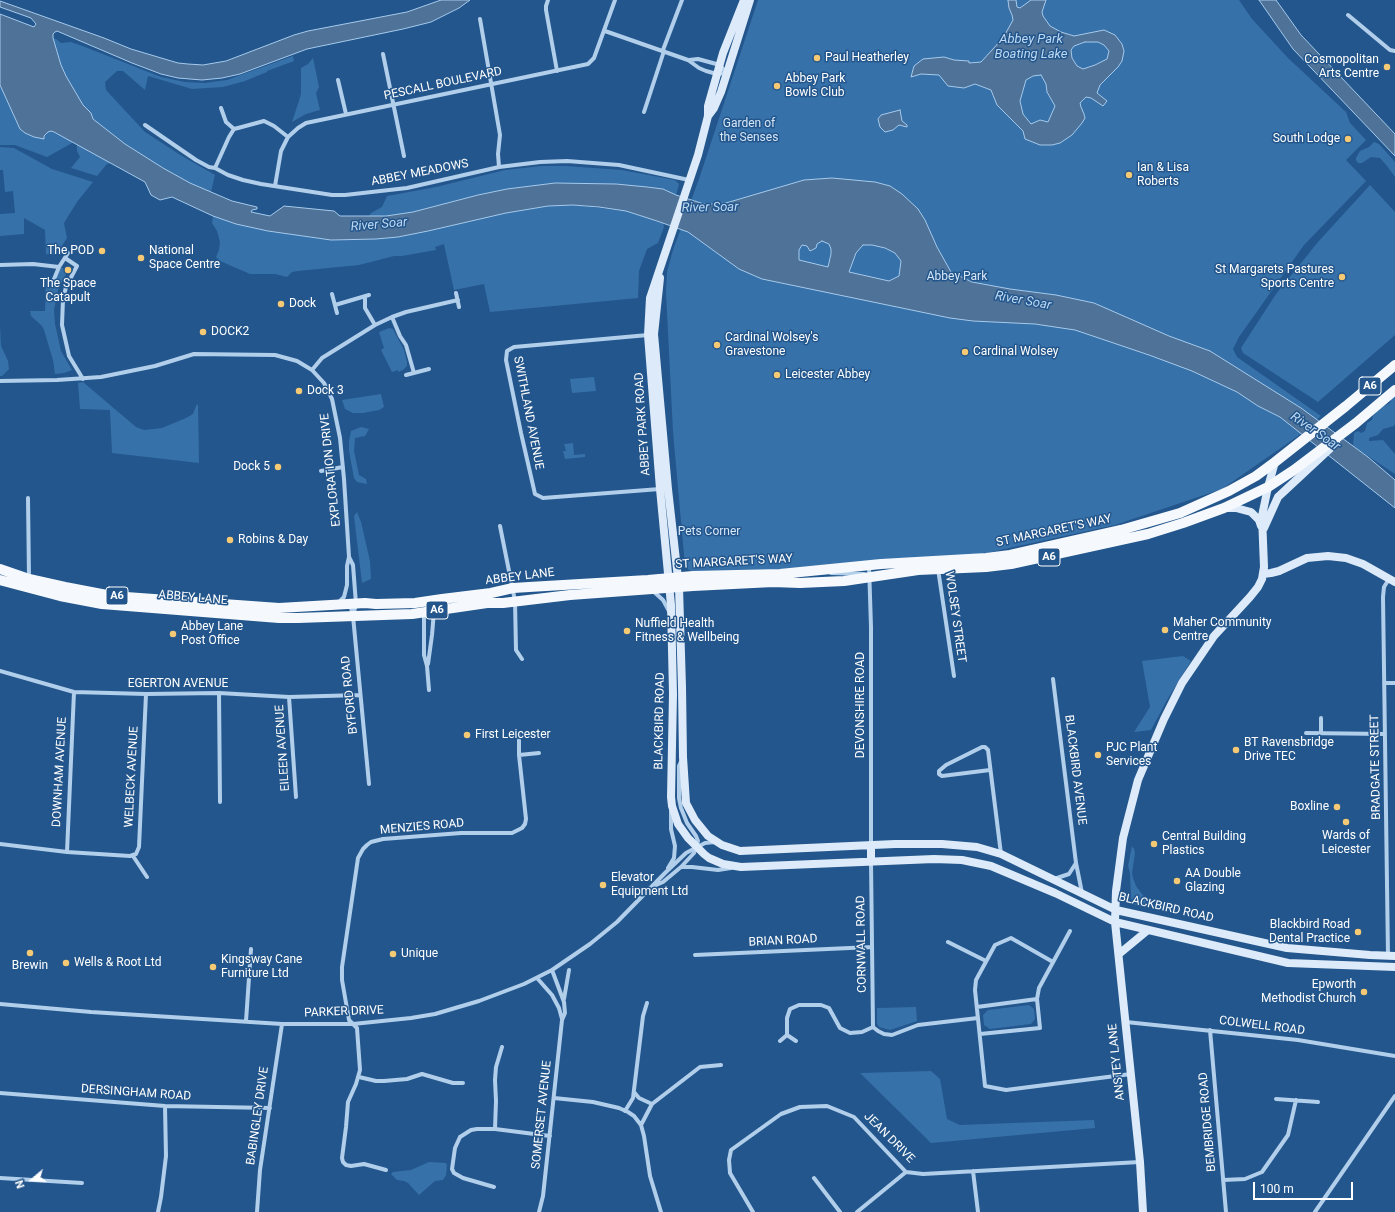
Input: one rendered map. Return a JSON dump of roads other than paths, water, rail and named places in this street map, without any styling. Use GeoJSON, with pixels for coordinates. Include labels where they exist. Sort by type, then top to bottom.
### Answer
{"type":"FeatureCollection","features":[{"type":"Feature","properties":{"kind":"main road","name":"ST MARGARET'S WAY"},"geometry":{"type":"LineString","coordinates":[[674,583],[824,583],[868,578],[938,564],[1010,555],[1121,530],[1180,512],[1206,502],[1244,483],[1275,462],[1395,365]]}},
{"type":"Feature","properties":{"kind":"main road","name":"ST MARGARET'S WAY"},"geometry":{"type":"LineString","coordinates":[[674,583],[869,565],[938,564],[986,567],[1031,561],[1148,534],[1224,508],[1307,466],[1395,390]]}},
{"type":"Feature","properties":{"kind":"main road","name":"ABBEY LANE"},"geometry":{"type":"LineString","coordinates":[[0,569],[29,579],[65,588],[112,596],[279,608],[415,603],[491,593],[513,588],[674,583]]}},
{"type":"Feature","properties":{"kind":"main road","name":"ABBEY LANE"},"geometry":{"type":"LineString","coordinates":[[0,580],[60,596],[102,604],[279,618],[352,606],[367,613],[412,614],[487,603],[570,595],[652,590],[674,583]]}},
{"type":"Feature","properties":{"kind":"street"},"geometry":{"type":"LineString","coordinates":[[548,0],[546,10],[557,71]]}},
{"type":"Feature","properties":{"kind":"street","name":"PESCALL BOULEVARD"},"geometry":{"type":"LineString","coordinates":[[288,137],[298,128],[310,122],[590,63],[594,58],[605,31],[615,0]]}},
{"type":"Feature","properties":{"kind":"street"},"geometry":{"type":"LineString","coordinates":[[644,112],[682,0]]}},
{"type":"Feature","properties":{"kind":"street","name":"ABBEY PARK ROAD"},"geometry":{"type":"LineString","coordinates":[[674,583],[664,489],[651,334],[662,259],[690,180],[708,116],[708,106],[717,74],[744,0]]}},
{"type":"Feature","properties":{"kind":"street","name":"ABBEY PARK ROAD"},"geometry":{"type":"LineString","coordinates":[[708,116],[714,108],[750,0]]}},
{"type":"Feature","properties":{"kind":"street"},"geometry":{"type":"LineString","coordinates":[[1348,15],[1390,50],[1395,51]]}},
{"type":"Feature","properties":{"kind":"street"},"geometry":{"type":"LineString","coordinates":[[480,19],[500,135],[498,154],[499,167]]}},
{"type":"Feature","properties":{"kind":"street"},"geometry":{"type":"LineString","coordinates":[[605,31],[688,60],[699,68],[717,74],[726,73]]}},
{"type":"Feature","properties":{"kind":"street"},"geometry":{"type":"LineString","coordinates":[[383,54],[404,156]]}},
{"type":"Feature","properties":{"kind":"street"},"geometry":{"type":"LineString","coordinates":[[688,60],[698,59],[720,66],[726,73]]}},
{"type":"Feature","properties":{"kind":"street"},"geometry":{"type":"LineString","coordinates":[[338,80],[346,114]]}},
{"type":"Feature","properties":{"kind":"street"},"geometry":{"type":"LineString","coordinates":[[221,108],[226,122],[234,129]]}},
{"type":"Feature","properties":{"kind":"street"},"geometry":{"type":"LineString","coordinates":[[215,168],[228,137],[234,129],[264,122],[274,126],[288,137],[282,151],[275,186]]}},
{"type":"Feature","properties":{"kind":"street","name":"ABBEY MEADOWS"},"geometry":{"type":"LineString","coordinates":[[145,125],[196,160],[209,167],[215,168],[242,180],[332,195],[345,195],[407,188],[499,167],[540,162],[591,162],[624,166],[690,180]]}},
{"type":"Feature","properties":{"kind":"street"},"geometry":{"type":"LineString","coordinates":[[52,284],[68,253]]}},
{"type":"Feature","properties":{"kind":"street"},"geometry":{"type":"LineString","coordinates":[[65,258],[76,266],[66,287],[63,299],[62,325],[69,356],[83,379]]}},
{"type":"Feature","properties":{"kind":"street"},"geometry":{"type":"LineString","coordinates":[[0,265],[33,264],[59,268]]}},
{"type":"Feature","properties":{"kind":"street"},"geometry":{"type":"LineString","coordinates":[[456,293],[459,307]]}},
{"type":"Feature","properties":{"kind":"street"},"geometry":{"type":"LineString","coordinates":[[332,294],[337,314]]}},
{"type":"Feature","properties":{"kind":"street"},"geometry":{"type":"LineString","coordinates":[[335,306],[367,295],[365,308],[375,325]]}},
{"type":"Feature","properties":{"kind":"street"},"geometry":{"type":"LineString","coordinates":[[312,370],[322,358],[392,316],[458,300]]}},
{"type":"Feature","properties":{"kind":"street"},"geometry":{"type":"LineString","coordinates":[[392,316],[400,336],[406,345],[414,373]]}},
{"type":"Feature","properties":{"kind":"street","name":"SWITHLAND AVENUE"},"geometry":{"type":"LineString","coordinates":[[651,334],[514,347],[507,351],[506,360],[535,494],[543,498],[664,489]]}},
{"type":"Feature","properties":{"kind":"street","name":"EXPLORATION DRIVE"},"geometry":{"type":"LineString","coordinates":[[0,381],[83,379],[141,369],[194,354],[275,354],[298,361],[312,370],[324,383],[332,399],[338,424],[343,467],[349,557],[347,566],[347,585],[352,606]]}},
{"type":"Feature","properties":{"kind":"street"},"geometry":{"type":"LineString","coordinates":[[406,375],[429,369]]}},
{"type":"Feature","properties":{"kind":"street"},"geometry":{"type":"LineString","coordinates":[[1275,462],[1262,516],[1263,574],[1279,571],[1307,558],[1328,556],[1346,558],[1363,564],[1392,581]]}},
{"type":"Feature","properties":{"kind":"street"},"geometry":{"type":"LineString","coordinates":[[1263,531],[1278,497],[1307,466]]}},
{"type":"Feature","properties":{"kind":"street"},"geometry":{"type":"LineString","coordinates":[[321,471],[343,467]]}},
{"type":"Feature","properties":{"kind":"street"},"geometry":{"type":"LineString","coordinates":[[28,498],[29,579]]}},
{"type":"Feature","properties":{"kind":"street"},"geometry":{"type":"LineString","coordinates":[[1224,508],[1236,508],[1251,512],[1259,520],[1263,531]]}},
{"type":"Feature","properties":{"kind":"street"},"geometry":{"type":"LineString","coordinates":[[500,526],[515,601],[516,650],[522,659]]}},
{"type":"Feature","properties":{"kind":"street","name":"EXPLORATION DRIVE"},"geometry":{"type":"LineString","coordinates":[[349,557],[353,566],[352,606]]}},
{"type":"Feature","properties":{"kind":"street","name":"WOLSEY STREET"},"geometry":{"type":"LineString","coordinates":[[938,564],[954,676]]}},
{"type":"Feature","properties":{"kind":"street","name":"DEVONSHIRE ROAD"},"geometry":{"type":"LineString","coordinates":[[869,565],[868,578],[871,627],[871,845]]}},
{"type":"Feature","properties":{"kind":"street"},"geometry":{"type":"LineString","coordinates":[[813,570],[833,574],[864,574],[868,578]]}},
{"type":"Feature","properties":{"kind":"street","name":"ANSTEY LANE"},"geometry":{"type":"LineString","coordinates":[[1143,1212],[1140,1162],[1115,922],[1118,866],[1138,780],[1164,719],[1184,681],[1214,636],[1258,587],[1263,574]]}},
{"type":"Feature","properties":{"kind":"street","name":"BRADGATE STREET"},"geometry":{"type":"LineString","coordinates":[[1392,581],[1384,587],[1383,598],[1385,734],[1392,955]]}},
{"type":"Feature","properties":{"kind":"street","name":"BLACKBIRD ROAD"},"geometry":{"type":"LineString","coordinates":[[674,583],[672,615],[672,806],[678,824],[688,838],[709,858],[723,864],[741,867],[941,859],[962,860],[991,866],[1055,893],[1115,922],[1288,964],[1395,968]]}},
{"type":"Feature","properties":{"kind":"street","name":"BLACKBIRD ROAD"},"geometry":{"type":"LineString","coordinates":[[674,583],[683,717],[683,758],[686,803],[698,825],[708,836],[718,843],[740,851],[871,845],[942,844],[977,847],[1001,854],[1116,910],[1286,948],[1350,954],[1392,955]]}},
{"type":"Feature","properties":{"kind":"street"},"geometry":{"type":"LineString","coordinates":[[652,590],[663,600],[672,615]]}},
{"type":"Feature","properties":{"kind":"street"},"geometry":{"type":"LineString","coordinates":[[429,690],[427,666],[424,655],[429,611],[442,599]]}},
{"type":"Feature","properties":{"kind":"street"},"geometry":{"type":"LineString","coordinates":[[415,603],[429,611]]}},
{"type":"Feature","properties":{"kind":"street","name":"BYFORD ROAD"},"geometry":{"type":"LineString","coordinates":[[352,606],[369,784]]}},
{"type":"Feature","properties":{"kind":"street"},"geometry":{"type":"LineString","coordinates":[[427,666],[432,635],[429,611]]}},
{"type":"Feature","properties":{"kind":"street","name":"EGERTON AVENUE"},"geometry":{"type":"LineString","coordinates":[[0,671],[74,692],[146,694],[219,693],[289,697],[360,695]]}},
{"type":"Feature","properties":{"kind":"street","name":"BLACKBIRD AVENUE"},"geometry":{"type":"LineString","coordinates":[[1053,680],[1076,863],[1082,893]]}},
{"type":"Feature","properties":{"kind":"street"},"geometry":{"type":"LineString","coordinates":[[1384,683],[1395,683]]}},
{"type":"Feature","properties":{"kind":"street","name":"DOWNHAM AVENUE"},"geometry":{"type":"LineString","coordinates":[[66,852],[74,692]]}},
{"type":"Feature","properties":{"kind":"street"},"geometry":{"type":"LineString","coordinates":[[219,693],[220,802]]}},
{"type":"Feature","properties":{"kind":"street","name":"WELBECK AVENUE"},"geometry":{"type":"LineString","coordinates":[[132,856],[139,847],[146,694]]}},
{"type":"Feature","properties":{"kind":"street","name":"EILEEN AVENUE"},"geometry":{"type":"LineString","coordinates":[[289,697],[296,797]]}},
{"type":"Feature","properties":{"kind":"street"},"geometry":{"type":"LineString","coordinates":[[672,716],[683,717]]}},
{"type":"Feature","properties":{"kind":"street"},"geometry":{"type":"LineString","coordinates":[[1321,718],[1321,734]]}},
{"type":"Feature","properties":{"kind":"street"},"geometry":{"type":"LineString","coordinates":[[1306,733],[1385,734]]}},
{"type":"Feature","properties":{"kind":"street","name":"MENZIES ROAD"},"geometry":{"type":"LineString","coordinates":[[353,1024],[349,1020],[342,980],[342,967],[355,872],[360,853],[367,845],[383,839],[461,833],[512,833],[518,831],[525,824],[526,818],[519,755],[519,736]]}},
{"type":"Feature","properties":{"kind":"street"},"geometry":{"type":"LineString","coordinates":[[990,770],[942,776],[939,774],[939,771],[946,765],[982,747],[985,747],[988,750],[1001,854]]}},
{"type":"Feature","properties":{"kind":"street"},"geometry":{"type":"LineString","coordinates":[[519,755],[539,753]]}},
{"type":"Feature","properties":{"kind":"street","name":"BLACKBIRD ROAD"},"geometry":{"type":"LineString","coordinates":[[683,758],[679,766],[679,798],[687,823],[698,841],[697,847]]}},
{"type":"Feature","properties":{"kind":"street","name":"PARKER DRIVE"},"geometry":{"type":"LineString","coordinates":[[666,872],[674,858],[675,846],[671,829],[672,806]]}},
{"type":"Feature","properties":{"kind":"street","name":"PARKER DRIVE"},"geometry":{"type":"LineString","coordinates":[[0,1004],[91,1012],[282,1024],[353,1024],[435,1014],[479,1002],[537,978],[552,970],[578,953],[617,922],[686,853],[705,843],[718,843]]}},
{"type":"Feature","properties":{"kind":"street"},"geometry":{"type":"LineString","coordinates":[[0,844],[66,852],[132,856],[147,877]]}},
{"type":"Feature","properties":{"kind":"street"},"geometry":{"type":"LineString","coordinates":[[871,845],[871,862]]}},
{"type":"Feature","properties":{"kind":"street","name":"PARKER DRIVE"},"geometry":{"type":"LineString","coordinates":[[651,888],[663,882],[681,867],[694,853],[697,847]]}},
{"type":"Feature","properties":{"kind":"street","name":"CORNWALL ROAD"},"geometry":{"type":"LineString","coordinates":[[871,862],[873,1027]]}},
{"type":"Feature","properties":{"kind":"street"},"geometry":{"type":"LineString","coordinates":[[1053,879],[1069,874],[1076,863]]}},
{"type":"Feature","properties":{"kind":"street"},"geometry":{"type":"LineString","coordinates":[[681,867],[718,870],[741,867]]}},
{"type":"Feature","properties":{"kind":"street"},"geometry":{"type":"LineString","coordinates":[[1119,954],[1148,930]]}},
{"type":"Feature","properties":{"kind":"street"},"geometry":{"type":"LineString","coordinates":[[980,1034],[1040,1028],[1037,999],[1039,988],[1070,931]]}},
{"type":"Feature","properties":{"kind":"street"},"geometry":{"type":"LineString","coordinates":[[1053,962],[1011,938],[995,945],[986,961],[976,980],[975,990],[985,1086],[1006,1090],[1131,1074]]}},
{"type":"Feature","properties":{"kind":"street"},"geometry":{"type":"LineString","coordinates":[[948,942],[986,961]]}},
{"type":"Feature","properties":{"kind":"street","name":"BRIAN ROAD"},"geometry":{"type":"LineString","coordinates":[[695,955],[872,947]]}},
{"type":"Feature","properties":{"kind":"street"},"geometry":{"type":"LineString","coordinates":[[246,1021],[251,949]]}},
{"type":"Feature","properties":{"kind":"street"},"geometry":{"type":"LineString","coordinates":[[1350,954],[1351,966]]}},
{"type":"Feature","properties":{"kind":"street","name":"SOMERSET AVENUE"},"geometry":{"type":"LineString","coordinates":[[552,970],[564,1002]]}},
{"type":"Feature","properties":{"kind":"street","name":"SOMERSET AVENUE"},"geometry":{"type":"LineString","coordinates":[[539,1212],[543,1196],[562,1020],[565,1013],[564,1002],[569,970]]}},
{"type":"Feature","properties":{"kind":"street","name":"SOMERSET AVENUE"},"geometry":{"type":"LineString","coordinates":[[537,978],[552,995],[562,1020]]}},
{"type":"Feature","properties":{"kind":"street"},"geometry":{"type":"LineString","coordinates":[[977,1007],[1037,999]]}},
{"type":"Feature","properties":{"kind":"street"},"geometry":{"type":"LineString","coordinates":[[625,1111],[634,1098],[643,1016],[647,1003]]}},
{"type":"Feature","properties":{"kind":"street"},"geometry":{"type":"LineString","coordinates":[[796,1042],[788,1035],[787,1018],[790,1009],[798,1005],[821,1006],[829,1008],[840,1028],[850,1033],[862,1032],[873,1027],[884,1034],[892,1035],[918,1025],[978,1018]]}},
{"type":"Feature","properties":{"kind":"street","name":"COLWELL ROAD"},"geometry":{"type":"LineString","coordinates":[[1125,1022],[1298,1040],[1395,1056]]}},
{"type":"Feature","properties":{"kind":"street","name":"BABINGLEY DRIVE"},"geometry":{"type":"LineString","coordinates":[[257,1212],[260,1170],[282,1024]]}},
{"type":"Feature","properties":{"kind":"street"},"geometry":{"type":"LineString","coordinates":[[353,1024],[357,1028],[360,1065],[358,1077],[348,1102],[342,1158],[346,1165],[351,1166],[364,1164],[386,1170]]}},
{"type":"Feature","properties":{"kind":"street","name":"BEMBRIDGE ROAD"},"geometry":{"type":"LineString","coordinates":[[1210,1030],[1226,1212]]}},
{"type":"Feature","properties":{"kind":"street"},"geometry":{"type":"LineString","coordinates":[[780,1041],[788,1035]]}},
{"type":"Feature","properties":{"kind":"street"},"geometry":{"type":"LineString","coordinates":[[495,1129],[496,1067],[502,1047]]}},
{"type":"Feature","properties":{"kind":"street"},"geometry":{"type":"LineString","coordinates":[[641,1125],[652,1104],[700,1067],[721,1065]]}},
{"type":"Feature","properties":{"kind":"street"},"geometry":{"type":"LineString","coordinates":[[358,1077],[376,1081],[384,1081],[407,1079],[422,1074],[453,1083],[463,1083]]}},
{"type":"Feature","properties":{"kind":"street"},"geometry":{"type":"LineString","coordinates":[[634,1092],[639,1098],[652,1104]]}},
{"type":"Feature","properties":{"kind":"street","name":"DERSINGHAM ROAD"},"geometry":{"type":"LineString","coordinates":[[0,1093],[165,1106],[270,1108]]}},
{"type":"Feature","properties":{"kind":"street"},"geometry":{"type":"LineString","coordinates":[[1315,1212],[1395,1096]]}},
{"type":"Feature","properties":{"kind":"street"},"geometry":{"type":"LineString","coordinates":[[554,1098],[593,1102],[625,1111],[634,1116],[641,1125],[650,1176],[662,1212]]}},
{"type":"Feature","properties":{"kind":"street"},"geometry":{"type":"LineString","coordinates":[[1276,1099],[1318,1102]]}},
{"type":"Feature","properties":{"kind":"street"},"geometry":{"type":"LineString","coordinates":[[1223,1180],[1244,1179],[1262,1172],[1288,1135],[1296,1100]]}},
{"type":"Feature","properties":{"kind":"street"},"geometry":{"type":"LineString","coordinates":[[158,1212],[166,1156],[165,1106]]}},
{"type":"Feature","properties":{"kind":"street","name":"JEAN DRIVE"},"geometry":{"type":"LineString","coordinates":[[753,1212],[730,1173],[728,1160],[731,1150],[781,1114],[800,1107],[826,1106],[854,1117],[906,1172],[923,1174],[1140,1162]]}},
{"type":"Feature","properties":{"kind":"street"},"geometry":{"type":"LineString","coordinates":[[494,1187],[457,1176],[454,1173],[452,1169],[455,1148],[460,1137],[471,1130],[495,1129],[550,1136]]}},
{"type":"Feature","properties":{"kind":"street"},"geometry":{"type":"LineString","coordinates":[[973,1171],[978,1212]]}},
{"type":"Feature","properties":{"kind":"street"},"geometry":{"type":"LineString","coordinates":[[857,1212],[906,1172]]}},
{"type":"Feature","properties":{"kind":"street"},"geometry":{"type":"LineString","coordinates":[[0,1178],[82,1182]]}},
{"type":"Feature","properties":{"kind":"street"},"geometry":{"type":"LineString","coordinates":[[814,1178],[840,1212]]}},
{"type":"Feature","properties":{"kind":"water","name":"River Soar"},"geometry":{"type":"Polygon","coordinates":[[[441,0],[470,0],[459,8],[431,22],[307,49],[240,74],[202,80],[178,78],[161,74],[57,31],[53,34],[53,38],[66,76],[83,105],[91,113],[93,119],[125,144],[190,183],[232,201],[257,207],[257,209],[252,210],[251,212],[270,216],[284,206],[334,211],[340,216],[386,216],[413,212],[507,189],[555,183],[616,184],[663,189],[704,204],[726,203],[804,180],[832,178],[875,182],[890,186],[902,194],[918,209],[951,272],[972,282],[1056,295],[1094,303],[1169,336],[1210,351],[1301,408],[1368,457],[1395,480],[1395,508],[1280,417],[1258,406],[1237,392],[1192,371],[1075,330],[1035,324],[973,321],[950,318],[762,279],[739,269],[688,232],[626,211],[599,207],[573,205],[548,206],[506,213],[398,237],[376,239],[331,240],[268,231],[236,224],[213,216],[172,197],[160,200],[151,195],[145,182],[54,132],[48,132],[44,136],[44,139],[25,133],[20,129],[0,85],[0,14],[34,27],[36,24],[31,18],[0,7],[0,1],[131,49],[178,63],[203,65],[226,61],[308,31],[407,12],[441,0]],[[822,241],[817,244],[816,248],[810,251],[807,246],[802,245],[799,250],[799,260],[828,267],[831,249],[829,244],[822,241]],[[863,245],[856,253],[849,272],[889,281],[899,276],[901,261],[895,253],[885,248],[872,245],[863,245]]]}},
{"type":"Feature","properties":{"kind":"water","name":"Abbey Park Boating Lake"},"geometry":{"type":"Polygon","coordinates":[[[1008,0],[1016,0],[1017,7],[1020,8],[1031,0],[1046,0],[1042,12],[1050,26],[1061,32],[1074,36],[1104,30],[1115,35],[1122,44],[1124,51],[1122,61],[1100,85],[1097,93],[1107,101],[1103,106],[1091,98],[1086,97],[1080,103],[1085,118],[1072,135],[1060,143],[1040,145],[1025,139],[1023,131],[997,105],[991,90],[975,84],[964,88],[948,86],[939,75],[921,74],[911,77],[914,66],[923,59],[944,57],[954,60],[969,61],[969,63],[981,62],[1003,38],[1013,20],[1008,0]],[[1085,42],[1074,46],[1071,50],[1072,58],[1077,66],[1083,69],[1107,59],[1109,51],[1104,45],[1098,42],[1085,42]],[[1041,75],[1033,76],[1026,80],[1020,101],[1023,114],[1031,124],[1040,120],[1048,122],[1055,106],[1047,92],[1046,84],[1041,75]]]}},
{"type":"Feature","properties":{"kind":"water"},"geometry":{"type":"Polygon","coordinates":[[[1259,0],[1276,0],[1301,35],[1395,134],[1395,156],[1293,49],[1259,0]]]}},
{"type":"Feature","properties":{"kind":"water"},"geometry":{"type":"Polygon","coordinates":[[[900,110],[902,121],[907,125],[907,127],[899,125],[893,130],[885,132],[880,127],[878,119],[881,115],[900,110]]]}},
{"type":"Feature","properties":{"kind":"place","name":"Paul Heatherley"},"geometry":{"type":"Point","coordinates":[817,58]}},
{"type":"Feature","properties":{"kind":"place","name":"Cosmopolitan Arts Centre"},"geometry":{"type":"Point","coordinates":[1387,67]}},
{"type":"Feature","properties":{"kind":"place","name":"Abbey Park Bowls Club"},"geometry":{"type":"Point","coordinates":[777,86]}},
{"type":"Feature","properties":{"kind":"place","name":"South Lodge"},"geometry":{"type":"Point","coordinates":[1348,139]}},
{"type":"Feature","properties":{"kind":"place","name":"Ian & Lisa Roberts"},"geometry":{"type":"Point","coordinates":[1129,175]}},
{"type":"Feature","properties":{"kind":"place","name":"The POD"},"geometry":{"type":"Point","coordinates":[102,251]}},
{"type":"Feature","properties":{"kind":"place","name":"National Space Centre"},"geometry":{"type":"Point","coordinates":[141,258]}},
{"type":"Feature","properties":{"kind":"place","name":"The Space Catapult"},"geometry":{"type":"Point","coordinates":[68,270]}},
{"type":"Feature","properties":{"kind":"place","name":"St Margarets Pastures Sports Centre"},"geometry":{"type":"Point","coordinates":[1342,277]}},
{"type":"Feature","properties":{"kind":"place","name":"Dock"},"geometry":{"type":"Point","coordinates":[281,304]}},
{"type":"Feature","properties":{"kind":"place","name":"DOCK2"},"geometry":{"type":"Point","coordinates":[203,332]}},
{"type":"Feature","properties":{"kind":"place","name":"Cardinal Wolsey's Gravestone"},"geometry":{"type":"Point","coordinates":[717,345]}},
{"type":"Feature","properties":{"kind":"place","name":"Cardinal Wolsey"},"geometry":{"type":"Point","coordinates":[965,352]}},
{"type":"Feature","properties":{"kind":"place","name":"Leicester Abbey"},"geometry":{"type":"Point","coordinates":[777,375]}},
{"type":"Feature","properties":{"kind":"place","name":"Dock 3"},"geometry":{"type":"Point","coordinates":[299,391]}},
{"type":"Feature","properties":{"kind":"place","name":"Dock 5"},"geometry":{"type":"Point","coordinates":[278,467]}},
{"type":"Feature","properties":{"kind":"place","name":"Robins & Day"},"geometry":{"type":"Point","coordinates":[230,540]}},
{"type":"Feature","properties":{"kind":"place","name":"Maher Community Centre"},"geometry":{"type":"Point","coordinates":[1165,630]}},
{"type":"Feature","properties":{"kind":"place","name":"Nuffield Health Fitness & Wellbeing"},"geometry":{"type":"Point","coordinates":[627,631]}},
{"type":"Feature","properties":{"kind":"place","name":"Abbey Lane Post Office"},"geometry":{"type":"Point","coordinates":[173,634]}},
{"type":"Feature","properties":{"kind":"place","name":"First Leicester"},"geometry":{"type":"Point","coordinates":[467,735]}},
{"type":"Feature","properties":{"kind":"place","name":"BT Ravensbridge Drive TEC"},"geometry":{"type":"Point","coordinates":[1236,750]}},
{"type":"Feature","properties":{"kind":"place","name":"PJC Plant Services"},"geometry":{"type":"Point","coordinates":[1098,755]}},
{"type":"Feature","properties":{"kind":"place","name":"Boxline"},"geometry":{"type":"Point","coordinates":[1337,807]}},
{"type":"Feature","properties":{"kind":"place","name":"Wards of Leicester"},"geometry":{"type":"Point","coordinates":[1346,822]}},
{"type":"Feature","properties":{"kind":"place","name":"Central Building Plastics"},"geometry":{"type":"Point","coordinates":[1154,844]}},
{"type":"Feature","properties":{"kind":"place","name":"AA Double Glazing"},"geometry":{"type":"Point","coordinates":[1177,881]}},
{"type":"Feature","properties":{"kind":"place","name":"Elevator Equipment Ltd"},"geometry":{"type":"Point","coordinates":[603,885]}},
{"type":"Feature","properties":{"kind":"place","name":"Blackbird Road Dental Practice"},"geometry":{"type":"Point","coordinates":[1358,932]}},
{"type":"Feature","properties":{"kind":"place","name":"Brewin"},"geometry":{"type":"Point","coordinates":[30,953]}},
{"type":"Feature","properties":{"kind":"place","name":"Unique"},"geometry":{"type":"Point","coordinates":[393,954]}},
{"type":"Feature","properties":{"kind":"place","name":"Wells & Root Ltd"},"geometry":{"type":"Point","coordinates":[66,963]}},
{"type":"Feature","properties":{"kind":"place","name":"Kingsway Cane Furniture Ltd"},"geometry":{"type":"Point","coordinates":[213,967]}},
{"type":"Feature","properties":{"kind":"place","name":"Epworth Methodist Church"},"geometry":{"type":"Point","coordinates":[1364,992]}},
{"type":"Feature","properties":{"kind":"park label","name":"Garden of the Senses"},"geometry":{"type":"Point","coordinates":[749,131]}},
{"type":"Feature","properties":{"kind":"park label","name":"Abbey Park"},"geometry":{"type":"Point","coordinates":[957,277]}},
{"type":"Feature","properties":{"kind":"park label","name":"Pets Corner"},"geometry":{"type":"Point","coordinates":[709,532]}}]}
